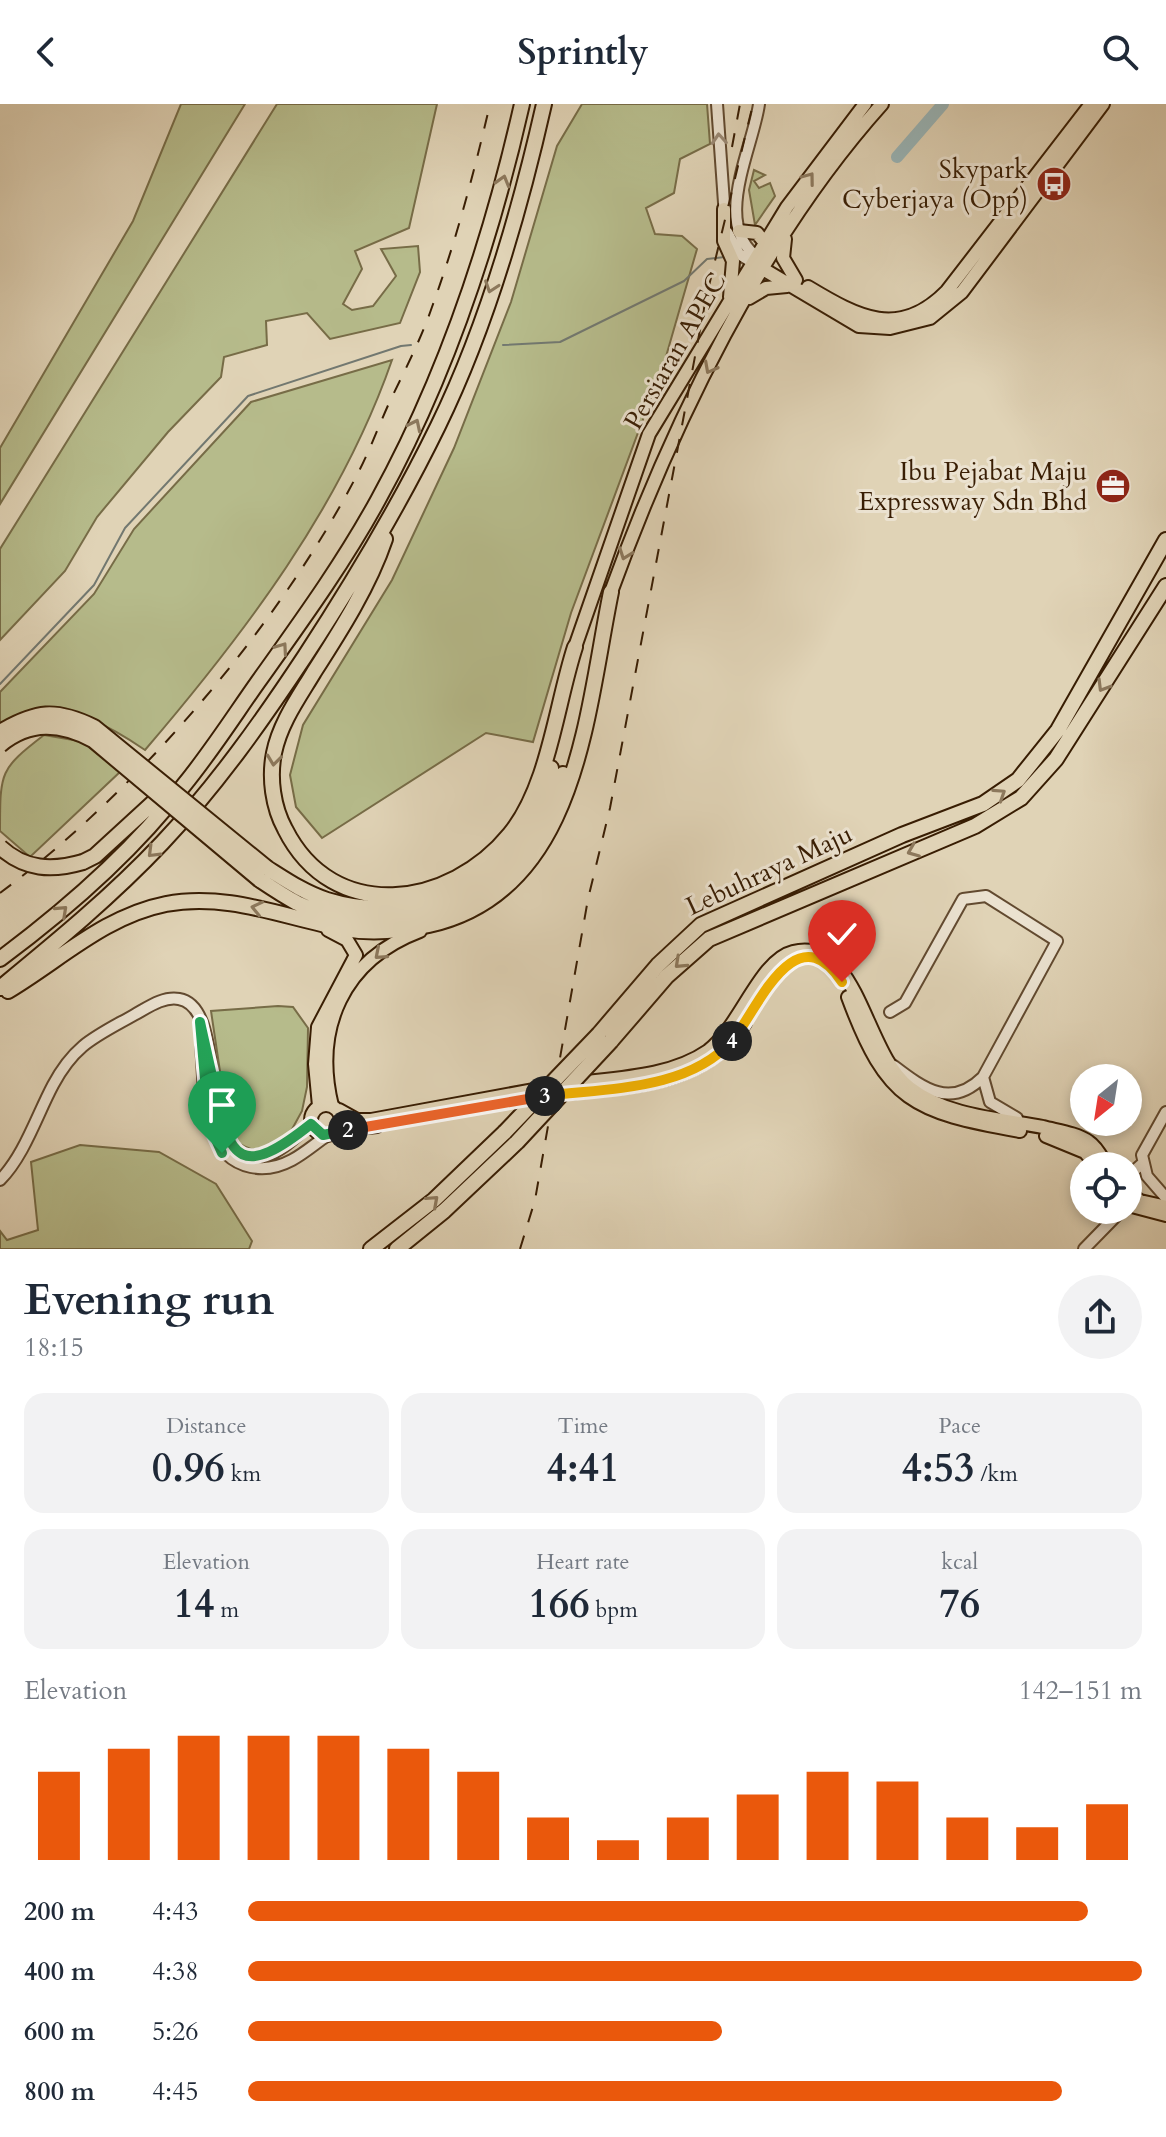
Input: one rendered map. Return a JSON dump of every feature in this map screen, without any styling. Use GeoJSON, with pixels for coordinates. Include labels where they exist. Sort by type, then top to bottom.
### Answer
{"type":"FeatureCollection","features":[{"type":"Feature","properties":{"kind":"highway"},"geometry":{"type":"LineString","coordinates":[[0,959],[51,921],[147,829],[183,787],[259,681],[371,512],[421,414],[456,331],[487,241],[522,104]]}},
{"type":"Feature","properties":{"kind":"highway"},"geometry":{"type":"LineString","coordinates":[[0,988],[114,891],[163,842],[222,774],[288,681],[392,515],[440,423],[474,337],[506,246],[544,104]]}},
{"type":"Feature","properties":{"kind":"highway"},"geometry":{"type":"LineString","coordinates":[[392,515],[376,565],[295,703],[274,753],[272,784],[278,815],[292,844],[308,863],[337,884],[361,892],[393,896],[427,892],[447,884],[488,857],[511,833],[528,806],[541,775],[575,647]]}},
{"type":"Feature","properties":{"kind":"highway","name":"Lebuhraya Maju"},"geometry":{"type":"LineString","coordinates":[[397,1249],[444,1211],[517,1142],[605,1037],[658,965],[701,925],[902,835],[983,804],[1018,780],[1058,730],[1166,540]]}},
{"type":"Feature","properties":{"kind":"highway","name":"Lebuhraya Maju"},"geometry":{"type":"LineString","coordinates":[[371,1249],[434,1200],[709,939],[975,826],[1021,798],[1056,759],[1166,586]]}},
{"type":"Feature","properties":{"kind":"highway"},"geometry":{"type":"LineString","coordinates":[[0,732],[36,714],[57,714],[94,727],[299,904],[349,918],[397,921],[459,903],[488,887],[530,845],[554,800],[611,592]]}},
{"type":"Feature","properties":{"kind":"highway"},"geometry":{"type":"LineString","coordinates":[[0,996],[130,913],[167,903],[210,900],[348,929],[397,931],[449,920],[485,902],[516,877],[549,835],[570,784],[611,592]]}},
{"type":"Feature","properties":{"kind":"highway"},"geometry":{"type":"LineString","coordinates":[[0,745],[34,727],[53,725],[73,730],[93,740],[264,874],[353,906],[394,906],[429,901],[453,893],[479,877],[519,840],[536,812],[555,753],[575,647]]}},
{"type":"Feature","properties":{"kind":"highway"},"geometry":{"type":"LineString","coordinates":[[0,847],[33,867],[59,869],[95,856],[177,781],[259,681]]}},
{"type":"Feature","properties":{"kind":"main road","name":"Persiaran APEC"},"geometry":{"type":"LineString","coordinates":[[611,592],[670,444],[747,299],[765,243],[865,104]]}},
{"type":"Feature","properties":{"kind":"main road","name":"Persiaran APEC"},"geometry":{"type":"LineString","coordinates":[[575,647],[649,434],[730,300],[784,237],[806,202],[882,104]]}},
{"type":"Feature","properties":{"kind":"main road"},"geometry":{"type":"LineString","coordinates":[[747,299],[775,285],[795,284],[863,317],[883,320],[925,311],[947,291],[1091,104]]}},
{"type":"Feature","properties":{"kind":"main road"},"geometry":{"type":"LineString","coordinates":[[760,263],[841,317],[868,328],[900,327],[930,318],[962,292],[1103,104]]}},
{"type":"Feature","properties":{"kind":"main road"},"geometry":{"type":"LineString","coordinates":[[724,209],[724,241],[733,261],[730,300]]}},
{"type":"Feature","properties":{"kind":"main road"},"geometry":{"type":"LineString","coordinates":[[739,231],[757,233],[765,243]]}},
{"type":"Feature","properties":{"kind":"main road"},"geometry":{"type":"LineString","coordinates":[[784,237],[783,258],[795,284]]}},
{"type":"Feature","properties":{"kind":"main road"},"geometry":{"type":"LineString","coordinates":[[296,917],[340,935],[356,953],[318,1027],[315,1064],[330,1107],[342,1121],[333,1133]]}},
{"type":"Feature","properties":{"kind":"main road"},"geometry":{"type":"LineString","coordinates":[[330,1107],[324,1064],[328,1028],[339,1003],[361,971],[385,948],[449,920]]}},
{"type":"Feature","properties":{"kind":"main road"},"geometry":{"type":"LineString","coordinates":[[1085,1152],[1066,1141],[940,1115],[915,1102],[897,1089],[877,1065],[836,972],[813,959],[796,960],[784,965],[728,1045],[714,1058],[681,1075],[333,1133],[318,1133],[311,1124],[312,1113],[330,1107],[357,1120],[371,1120],[446,1104],[677,1067],[701,1055],[723,1038],[768,969],[795,952],[815,952],[842,968],[882,1055],[911,1089],[943,1106],[1043,1127],[1088,1141],[1096,1152]]}},
{"type":"Feature","properties":{"kind":"main road"},"geometry":{"type":"LineString","coordinates":[[1142,1201],[1166,1207]]}},
{"type":"Feature","properties":{"kind":"main road"},"geometry":{"type":"LineString","coordinates":[[1142,1209],[1166,1215]]}},
{"type":"Feature","properties":{"kind":"street"},"geometry":{"type":"LineString","coordinates":[[717,104],[728,238],[739,254],[760,263]]}},
{"type":"Feature","properties":{"kind":"street"},"geometry":{"type":"LineString","coordinates":[[759,104],[738,192],[736,219],[744,244],[760,263]]}},
{"type":"Feature","properties":{"kind":"street"},"geometry":{"type":"LineString","coordinates":[[882,1055],[915,1081],[944,1094],[965,1093],[983,1077],[1055,946],[1053,936],[986,896],[963,899],[905,1003],[890,1012]]}},
{"type":"Feature","properties":{"kind":"street"},"geometry":{"type":"LineString","coordinates":[[0,1180],[78,1048],[166,999],[181,999],[190,1006],[200,1022],[223,1132],[235,1150],[250,1156],[267,1155],[311,1124]]}},
{"type":"Feature","properties":{"kind":"street"},"geometry":{"type":"LineString","coordinates":[[200,1022],[209,1124],[222,1153],[239,1164],[263,1169],[290,1161],[333,1133]]}},
{"type":"Feature","properties":{"kind":"street"},"geometry":{"type":"LineString","coordinates":[[983,1077],[990,1102],[996,1109],[1043,1127]]}},
{"type":"Feature","properties":{"kind":"street"},"geometry":{"type":"LineString","coordinates":[[1166,1112],[1143,1149],[1143,1163],[1153,1187],[1166,1198]]}},
{"type":"Feature","properties":{"kind":"street"},"geometry":{"type":"LineString","coordinates":[[1084,1249],[1108,1224]]}},
{"type":"Feature","properties":{"kind":"green space"},"geometry":{"type":"Polygon","coordinates":[[[181,104],[245,104],[0,504],[0,448],[133,221],[181,104]]]}},
{"type":"Feature","properties":{"kind":"green space"},"geometry":{"type":"Polygon","coordinates":[[[277,104],[437,104],[409,228],[355,251],[362,269],[343,304],[352,310],[373,306],[396,276],[381,249],[418,246],[420,272],[400,323],[330,339],[307,313],[266,321],[267,345],[224,357],[221,377],[168,432],[97,517],[65,571],[0,640],[0,549],[277,104]]]}},
{"type":"Feature","properties":{"kind":"green space"},"geometry":{"type":"Polygon","coordinates":[[[582,104],[707,104],[710,144],[680,159],[674,193],[646,208],[655,234],[682,236],[697,249],[665,360],[571,613],[533,742],[486,733],[322,838],[296,807],[290,775],[303,725],[392,580],[454,448],[511,302],[557,146],[582,104]]]}},
{"type":"Feature","properties":{"kind":"green space"},"geometry":{"type":"Polygon","coordinates":[[[754,170],[765,175],[754,181],[759,188],[770,183],[775,196],[755,225],[749,190],[754,170]]]}},
{"type":"Feature","properties":{"kind":"green space"},"geometry":{"type":"Polygon","coordinates":[[[392,360],[346,466],[287,566],[219,660],[145,750],[90,718],[58,709],[28,711],[0,727],[0,692],[94,594],[134,529],[251,402],[392,360]]]}},
{"type":"Feature","properties":{"kind":"green space"},"geometry":{"type":"Polygon","coordinates":[[[44,735],[85,742],[122,770],[30,857],[0,831],[2,783],[11,764],[44,735]]]}},
{"type":"Feature","properties":{"kind":"green space"},"geometry":{"type":"Polygon","coordinates":[[[293,1007],[308,1028],[307,1087],[302,1111],[291,1131],[265,1151],[240,1144],[229,1132],[211,1011],[293,1007]]]}},
{"type":"Feature","properties":{"kind":"green space"},"geometry":{"type":"Polygon","coordinates":[[[80,1145],[159,1152],[216,1184],[252,1241],[249,1249],[0,1249],[0,1231],[7,1240],[38,1230],[31,1162],[80,1145]]]}},
{"type":"Feature","properties":{"kind":"waterway"},"geometry":{"type":"LineString","coordinates":[[897,157],[943,104]]}},
{"type":"Feature","properties":{"kind":"waterway"},"geometry":{"type":"LineString","coordinates":[[503,345],[560,342],[684,281],[707,259],[725,257]]}},
{"type":"Feature","properties":{"kind":"waterway"},"geometry":{"type":"LineString","coordinates":[[0,684],[94,585],[125,528],[248,396],[411,345]]}},
{"type":"Feature","properties":{"kind":"railway"},"geometry":{"type":"LineString","coordinates":[[0,893],[52,852],[153,756],[246,646],[326,531],[362,464],[428,319],[457,232],[490,104]]}},
{"type":"Feature","properties":{"kind":"railway"},"geometry":{"type":"LineString","coordinates":[[732,147],[740,104]]}},
{"type":"Feature","properties":{"kind":"railway"},"geometry":{"type":"LineString","coordinates":[[520,1249],[535,1200],[588,899],[610,808],[706,298],[753,104]]}},
{"type":"Feature","properties":{"kind":"place","name":"Skypark Cyberjaya (Opp)"},"geometry":{"type":"Point","coordinates":[1054,184]}},
{"type":"Feature","properties":{"kind":"place","name":"Ibu Pejabat Maju Expressway Sdn Bhd"},"geometry":{"type":"Point","coordinates":[1113,486]}},
{"type":"Feature","properties":{"kind":"route"},"geometry":{"type":"LineString","coordinates":[[222,1153],[209,1124],[200,1022],[204,1028],[223,1132],[229,1144],[250,1156],[267,1155],[311,1124],[318,1133],[328,1135],[338,1130],[355,1130],[446,1111],[658,1081],[681,1075],[714,1058],[728,1045],[774,975],[784,965],[796,960],[813,959],[836,972],[842,982]]}}]}
